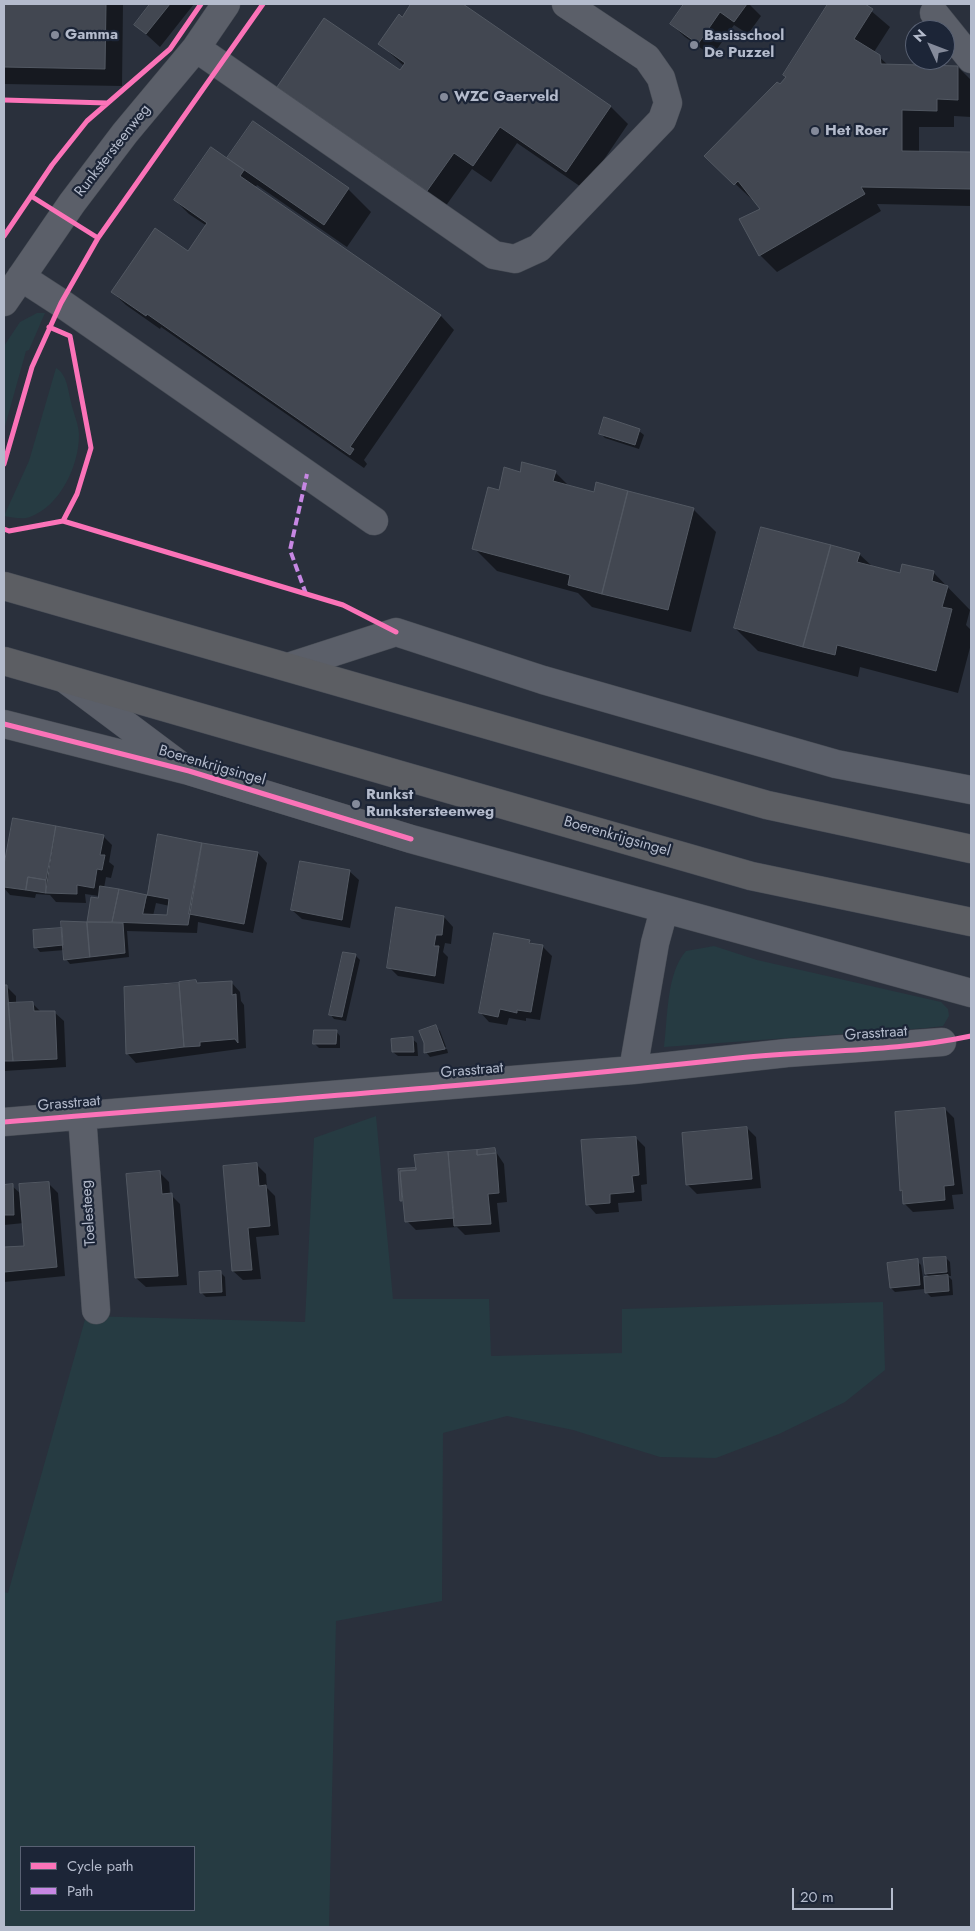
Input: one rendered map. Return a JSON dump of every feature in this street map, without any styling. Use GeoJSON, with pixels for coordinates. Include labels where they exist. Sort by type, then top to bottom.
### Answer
{"type":"FeatureCollection","features":[{"type":"Feature","properties":{"kind":"highway"},"geometry":{"type":"LineString","coordinates":[[4,586],[767,804],[971,850]]}},
{"type":"Feature","properties":{"kind":"highway","name":"Boerenkrijgsingel"},"geometry":{"type":"LineString","coordinates":[[4,660],[751,876],[971,922]]}},
{"type":"Feature","properties":{"kind":"street","name":"Runkstersteenweg"},"geometry":{"type":"LineString","coordinates":[[4,302],[108,156],[196,48],[226,4]]}},
{"type":"Feature","properties":{"kind":"street"},"geometry":{"type":"LineString","coordinates":[[196,48],[494,255],[514,259],[539,248],[662,120],[668,103],[661,78],[647,58],[566,4]]}},
{"type":"Feature","properties":{"kind":"street"},"geometry":{"type":"LineString","coordinates":[[934,13],[971,58]]}},
{"type":"Feature","properties":{"kind":"street"},"geometry":{"type":"LineString","coordinates":[[21,277],[61,302],[374,521]]}},
{"type":"Feature","properties":{"kind":"street"},"geometry":{"type":"LineString","coordinates":[[288,668],[396,632],[543,680],[836,764],[971,790]]}},
{"type":"Feature","properties":{"kind":"street","name":"Boerenkrijgsingel"},"geometry":{"type":"LineString","coordinates":[[64,678],[189,771]]}},
{"type":"Feature","properties":{"kind":"street","name":"Boerenkrijgsingel"},"geometry":{"type":"LineString","coordinates":[[4,724],[189,771],[411,839],[664,910],[971,992]]}},
{"type":"Feature","properties":{"kind":"street"},"geometry":{"type":"LineString","coordinates":[[633,1070],[655,943],[664,910]]}},
{"type":"Feature","properties":{"kind":"street","name":"Grasstraat"},"geometry":{"type":"LineString","coordinates":[[4,1122],[633,1070],[787,1053],[942,1042]]}},
{"type":"Feature","properties":{"kind":"street","name":"Toelesteeg"},"geometry":{"type":"LineString","coordinates":[[82,1116],[96,1310]]}},
{"type":"Feature","properties":{"kind":"shaded area"},"geometry":{"type":"Polygon","coordinates":[[[37,313],[45,313],[29,350],[26,351],[4,430],[4,346],[20,322],[37,313]]]}},
{"type":"Feature","properties":{"kind":"shaded area"},"geometry":{"type":"Polygon","coordinates":[[[56,368],[63,374],[79,431],[76,459],[66,484],[41,512],[24,518],[4,516],[29,461],[56,368]]]}},
{"type":"Feature","properties":{"kind":"shaded area"},"geometry":{"type":"Polygon","coordinates":[[[714,946],[757,960],[941,1002],[948,1009],[949,1016],[943,1026],[926,1028],[664,1047],[671,984],[679,960],[686,951],[714,946]]]}},
{"type":"Feature","properties":{"kind":"shaded area"},"geometry":{"type":"Polygon","coordinates":[[[376,1116],[393,1299],[489,1299],[491,1356],[622,1353],[622,1309],[883,1302],[885,1370],[845,1402],[779,1434],[716,1458],[660,1457],[573,1430],[507,1416],[443,1433],[442,1601],[336,1621],[329,1927],[4,1927],[4,1592],[8,1593],[86,1316],[305,1322],[314,1138],[376,1116]]]}},
{"type":"Feature","properties":{"kind":"building","name":"Gamma"},"geometry":{"type":"Polygon","coordinates":[[[4,4],[106,4],[105,69],[4,67],[4,4]]]}},
{"type":"Feature","properties":{"kind":"building"},"geometry":{"type":"Polygon","coordinates":[[[150,4],[170,4],[146,34],[134,25],[150,4]]]}},
{"type":"Feature","properties":{"kind":"building","name":"WZC Gaerveld"},"geometry":{"type":"Polygon","coordinates":[[[411,4],[463,4],[611,106],[566,172],[500,127],[473,166],[454,153],[427,191],[277,87],[324,18],[400,70],[405,63],[378,44],[399,14],[402,17],[411,4]]]}},
{"type":"Feature","properties":{"kind":"building"},"geometry":{"type":"Polygon","coordinates":[[[684,4],[747,4],[734,22],[720,12],[698,44],[670,24],[684,4]]]}},
{"type":"Feature","properties":{"kind":"building","name":"Het Roer"},"geometry":{"type":"Polygon","coordinates":[[[828,4],[865,4],[873,9],[854,39],[880,55],[881,64],[905,65],[905,70],[955,70],[955,66],[958,66],[958,100],[937,99],[937,111],[902,110],[902,151],[971,152],[971,189],[861,187],[865,194],[759,256],[739,219],[760,209],[738,181],[734,185],[704,156],[777,82],[780,84],[786,77],[783,75],[828,4]]]}},
{"type":"Feature","properties":{"kind":"building"},"geometry":{"type":"Polygon","coordinates":[[[253,121],[349,188],[324,225],[227,158],[253,121]]]}},
{"type":"Feature","properties":{"kind":"building"},"geometry":{"type":"Polygon","coordinates":[[[211,147],[244,170],[240,176],[441,315],[350,447],[354,449],[350,455],[147,314],[146,316],[111,292],[155,228],[188,251],[207,223],[174,200],[211,147]]]}},
{"type":"Feature","properties":{"kind":"building"},"geometry":{"type":"Polygon","coordinates":[[[604,417],[640,429],[635,445],[599,434],[604,417]]]}},
{"type":"Feature","properties":{"kind":"building"},"geometry":{"type":"Polygon","coordinates":[[[522,462],[556,471],[553,481],[594,492],[596,482],[628,491],[602,594],[568,585],[570,575],[472,549],[488,487],[499,490],[504,467],[520,472],[522,462]]]}},
{"type":"Feature","properties":{"kind":"building"},"geometry":{"type":"Polygon","coordinates":[[[628,491],[694,508],[668,610],[602,594],[628,491]]]}},
{"type":"Feature","properties":{"kind":"building"},"geometry":{"type":"Polygon","coordinates":[[[761,527],[831,545],[803,647],[734,628],[761,527]]]}},
{"type":"Feature","properties":{"kind":"building"},"geometry":{"type":"Polygon","coordinates":[[[831,545],[860,553],[857,562],[900,573],[902,564],[934,571],[932,581],[948,586],[942,607],[952,609],[936,671],[837,645],[835,655],[803,647],[831,545]]]}},
{"type":"Feature","properties":{"kind":"building"},"geometry":{"type":"Polygon","coordinates":[[[13,818],[56,826],[46,880],[28,877],[26,890],[4,887],[4,865],[13,818]]]}},
{"type":"Feature","properties":{"kind":"building"},"geometry":{"type":"Polygon","coordinates":[[[56,826],[104,835],[100,855],[105,855],[102,870],[97,869],[94,888],[77,885],[77,894],[46,893],[56,826]]]}},
{"type":"Feature","properties":{"kind":"building"},"geometry":{"type":"Polygon","coordinates":[[[158,834],[202,843],[188,925],[112,922],[119,889],[147,895],[158,834]],[[147,895],[143,914],[167,915],[169,899],[147,895]]]}},
{"type":"Feature","properties":{"kind":"building"},"geometry":{"type":"Polygon","coordinates":[[[202,843],[258,852],[244,924],[189,914],[202,843]]]}},
{"type":"Feature","properties":{"kind":"building"},"geometry":{"type":"Polygon","coordinates":[[[300,861],[350,870],[342,920],[291,910],[300,861]]]}},
{"type":"Feature","properties":{"kind":"building"},"geometry":{"type":"Polygon","coordinates":[[[28,877],[46,880],[46,893],[26,890],[28,877]]]}},
{"type":"Feature","properties":{"kind":"building"},"geometry":{"type":"Polygon","coordinates":[[[100,886],[119,889],[112,922],[87,922],[91,897],[98,898],[100,886]]]}},
{"type":"Feature","properties":{"kind":"building"},"geometry":{"type":"Polygon","coordinates":[[[396,907],[444,916],[442,935],[436,935],[434,946],[439,946],[435,976],[387,968],[396,907]]]}},
{"type":"Feature","properties":{"kind":"building"},"geometry":{"type":"Polygon","coordinates":[[[61,921],[87,922],[90,957],[64,960],[61,921]]]}},
{"type":"Feature","properties":{"kind":"building"},"geometry":{"type":"Polygon","coordinates":[[[87,922],[123,923],[125,953],[90,957],[87,922]]]}},
{"type":"Feature","properties":{"kind":"building"},"geometry":{"type":"Polygon","coordinates":[[[62,928],[63,945],[34,948],[33,930],[62,928]]]}},
{"type":"Feature","properties":{"kind":"building"},"geometry":{"type":"Polygon","coordinates":[[[494,933],[530,940],[529,943],[543,945],[531,1012],[517,1010],[517,1013],[500,1009],[498,1017],[479,1013],[494,933]]]}},
{"type":"Feature","properties":{"kind":"building"},"geometry":{"type":"Polygon","coordinates":[[[343,952],[356,954],[342,1017],[329,1015],[343,952]]]}},
{"type":"Feature","properties":{"kind":"building"},"geometry":{"type":"Polygon","coordinates":[[[196,980],[197,983],[232,981],[232,995],[236,994],[238,1043],[235,1039],[200,1042],[200,1046],[184,1047],[179,982],[196,980]]]}},
{"type":"Feature","properties":{"kind":"building"},"geometry":{"type":"Polygon","coordinates":[[[179,983],[184,1047],[126,1054],[124,987],[179,983]]]}},
{"type":"Feature","properties":{"kind":"building"},"geometry":{"type":"Polygon","coordinates":[[[4,985],[7,985],[13,1061],[4,1061],[4,985]]]}},
{"type":"Feature","properties":{"kind":"building"},"geometry":{"type":"Polygon","coordinates":[[[33,1002],[34,1011],[55,1011],[57,1059],[13,1061],[8,1003],[33,1002]]]}},
{"type":"Feature","properties":{"kind":"building"},"geometry":{"type":"Polygon","coordinates":[[[436,1025],[445,1049],[424,1053],[424,1043],[419,1031],[436,1025]]]}},
{"type":"Feature","properties":{"kind":"building"},"geometry":{"type":"Polygon","coordinates":[[[314,1030],[337,1030],[336,1044],[313,1044],[314,1030]]]}},
{"type":"Feature","properties":{"kind":"building"},"geometry":{"type":"Polygon","coordinates":[[[413,1037],[414,1052],[392,1052],[391,1039],[413,1037]]]}},
{"type":"Feature","properties":{"kind":"building"},"geometry":{"type":"Polygon","coordinates":[[[945,1108],[954,1185],[944,1186],[945,1200],[903,1204],[902,1190],[900,1191],[895,1112],[945,1108]]]}},
{"type":"Feature","properties":{"kind":"building"},"geometry":{"type":"Polygon","coordinates":[[[747,1127],[752,1179],[686,1185],[682,1133],[747,1127]]]}},
{"type":"Feature","properties":{"kind":"building"},"geometry":{"type":"Polygon","coordinates":[[[636,1137],[639,1175],[632,1176],[634,1192],[610,1194],[610,1203],[586,1205],[581,1140],[636,1137]]]}},
{"type":"Feature","properties":{"kind":"building"},"geometry":{"type":"Polygon","coordinates":[[[495,1148],[496,1153],[477,1155],[477,1150],[495,1148]]]}},
{"type":"Feature","properties":{"kind":"building"},"geometry":{"type":"Polygon","coordinates":[[[477,1150],[477,1155],[496,1153],[499,1193],[488,1194],[491,1224],[454,1226],[448,1152],[477,1150]]]}},
{"type":"Feature","properties":{"kind":"building"},"geometry":{"type":"Polygon","coordinates":[[[448,1152],[454,1218],[405,1222],[400,1171],[416,1170],[414,1155],[448,1152]]]}},
{"type":"Feature","properties":{"kind":"building"},"geometry":{"type":"Polygon","coordinates":[[[257,1163],[259,1186],[266,1185],[270,1226],[248,1228],[252,1270],[232,1271],[223,1166],[257,1163]]]}},
{"type":"Feature","properties":{"kind":"building"},"geometry":{"type":"Polygon","coordinates":[[[416,1168],[416,1170],[400,1171],[402,1201],[400,1201],[398,1169],[416,1168]]]}},
{"type":"Feature","properties":{"kind":"building"},"geometry":{"type":"Polygon","coordinates":[[[160,1171],[162,1194],[172,1193],[178,1276],[135,1278],[126,1174],[160,1171]]]}},
{"type":"Feature","properties":{"kind":"building"},"geometry":{"type":"Polygon","coordinates":[[[49,1182],[57,1267],[4,1272],[4,1247],[24,1246],[19,1184],[49,1182]]]}},
{"type":"Feature","properties":{"kind":"building"},"geometry":{"type":"Polygon","coordinates":[[[13,1184],[14,1215],[4,1215],[4,1185],[13,1184]]]}},
{"type":"Feature","properties":{"kind":"building"},"geometry":{"type":"Polygon","coordinates":[[[946,1257],[947,1272],[925,1274],[923,1258],[946,1257]]]}},
{"type":"Feature","properties":{"kind":"building"},"geometry":{"type":"Polygon","coordinates":[[[918,1259],[920,1285],[890,1288],[887,1263],[918,1259]]]}},
{"type":"Feature","properties":{"kind":"building"},"geometry":{"type":"Polygon","coordinates":[[[221,1271],[222,1292],[200,1293],[199,1272],[221,1271]]]}},
{"type":"Feature","properties":{"kind":"building"},"geometry":{"type":"Polygon","coordinates":[[[948,1275],[949,1291],[925,1293],[924,1277],[948,1275]]]}},
{"type":"Feature","properties":{"kind":"marked path"},"geometry":{"type":"LineString","coordinates":[[306,594],[290,550],[307,474]]}},
{"type":"Feature","properties":{"kind":"cycle path"},"geometry":{"type":"LineString","coordinates":[[4,236],[52,165],[87,121],[170,49],[201,4]]}},
{"type":"Feature","properties":{"kind":"cycle path"},"geometry":{"type":"LineString","coordinates":[[4,464],[32,367],[61,303],[98,238],[263,4]]}},
{"type":"Feature","properties":{"kind":"cycle path"},"geometry":{"type":"LineString","coordinates":[[4,100],[107,103]]}},
{"type":"Feature","properties":{"kind":"cycle path"},"geometry":{"type":"LineString","coordinates":[[31,196],[98,238]]}},
{"type":"Feature","properties":{"kind":"cycle path"},"geometry":{"type":"LineString","coordinates":[[49,327],[70,336],[91,448],[77,494],[63,521]]}},
{"type":"Feature","properties":{"kind":"cycle path"},"geometry":{"type":"LineString","coordinates":[[4,529],[9,531],[63,521],[343,605],[396,632]]}},
{"type":"Feature","properties":{"kind":"cycle path"},"geometry":{"type":"LineString","coordinates":[[4,724],[189,771],[411,839]]}},
{"type":"Feature","properties":{"kind":"cycle path"},"geometry":{"type":"LineString","coordinates":[[4,1122],[555,1077],[767,1055],[885,1048],[971,1036]]}},
{"type":"Feature","properties":{"kind":"place","name":"Gamma"},"geometry":{"type":"Point","coordinates":[55,35]}},
{"type":"Feature","properties":{"kind":"place","name":"Basisschool De Puzzel"},"geometry":{"type":"Point","coordinates":[694,45]}},
{"type":"Feature","properties":{"kind":"place","name":"WZC Gaerveld"},"geometry":{"type":"Point","coordinates":[444,97]}},
{"type":"Feature","properties":{"kind":"place","name":"Het Roer"},"geometry":{"type":"Point","coordinates":[815,131]}},
{"type":"Feature","properties":{"kind":"place","name":"Runkst Runkstersteenweg"},"geometry":{"type":"Point","coordinates":[356,804]}}]}
